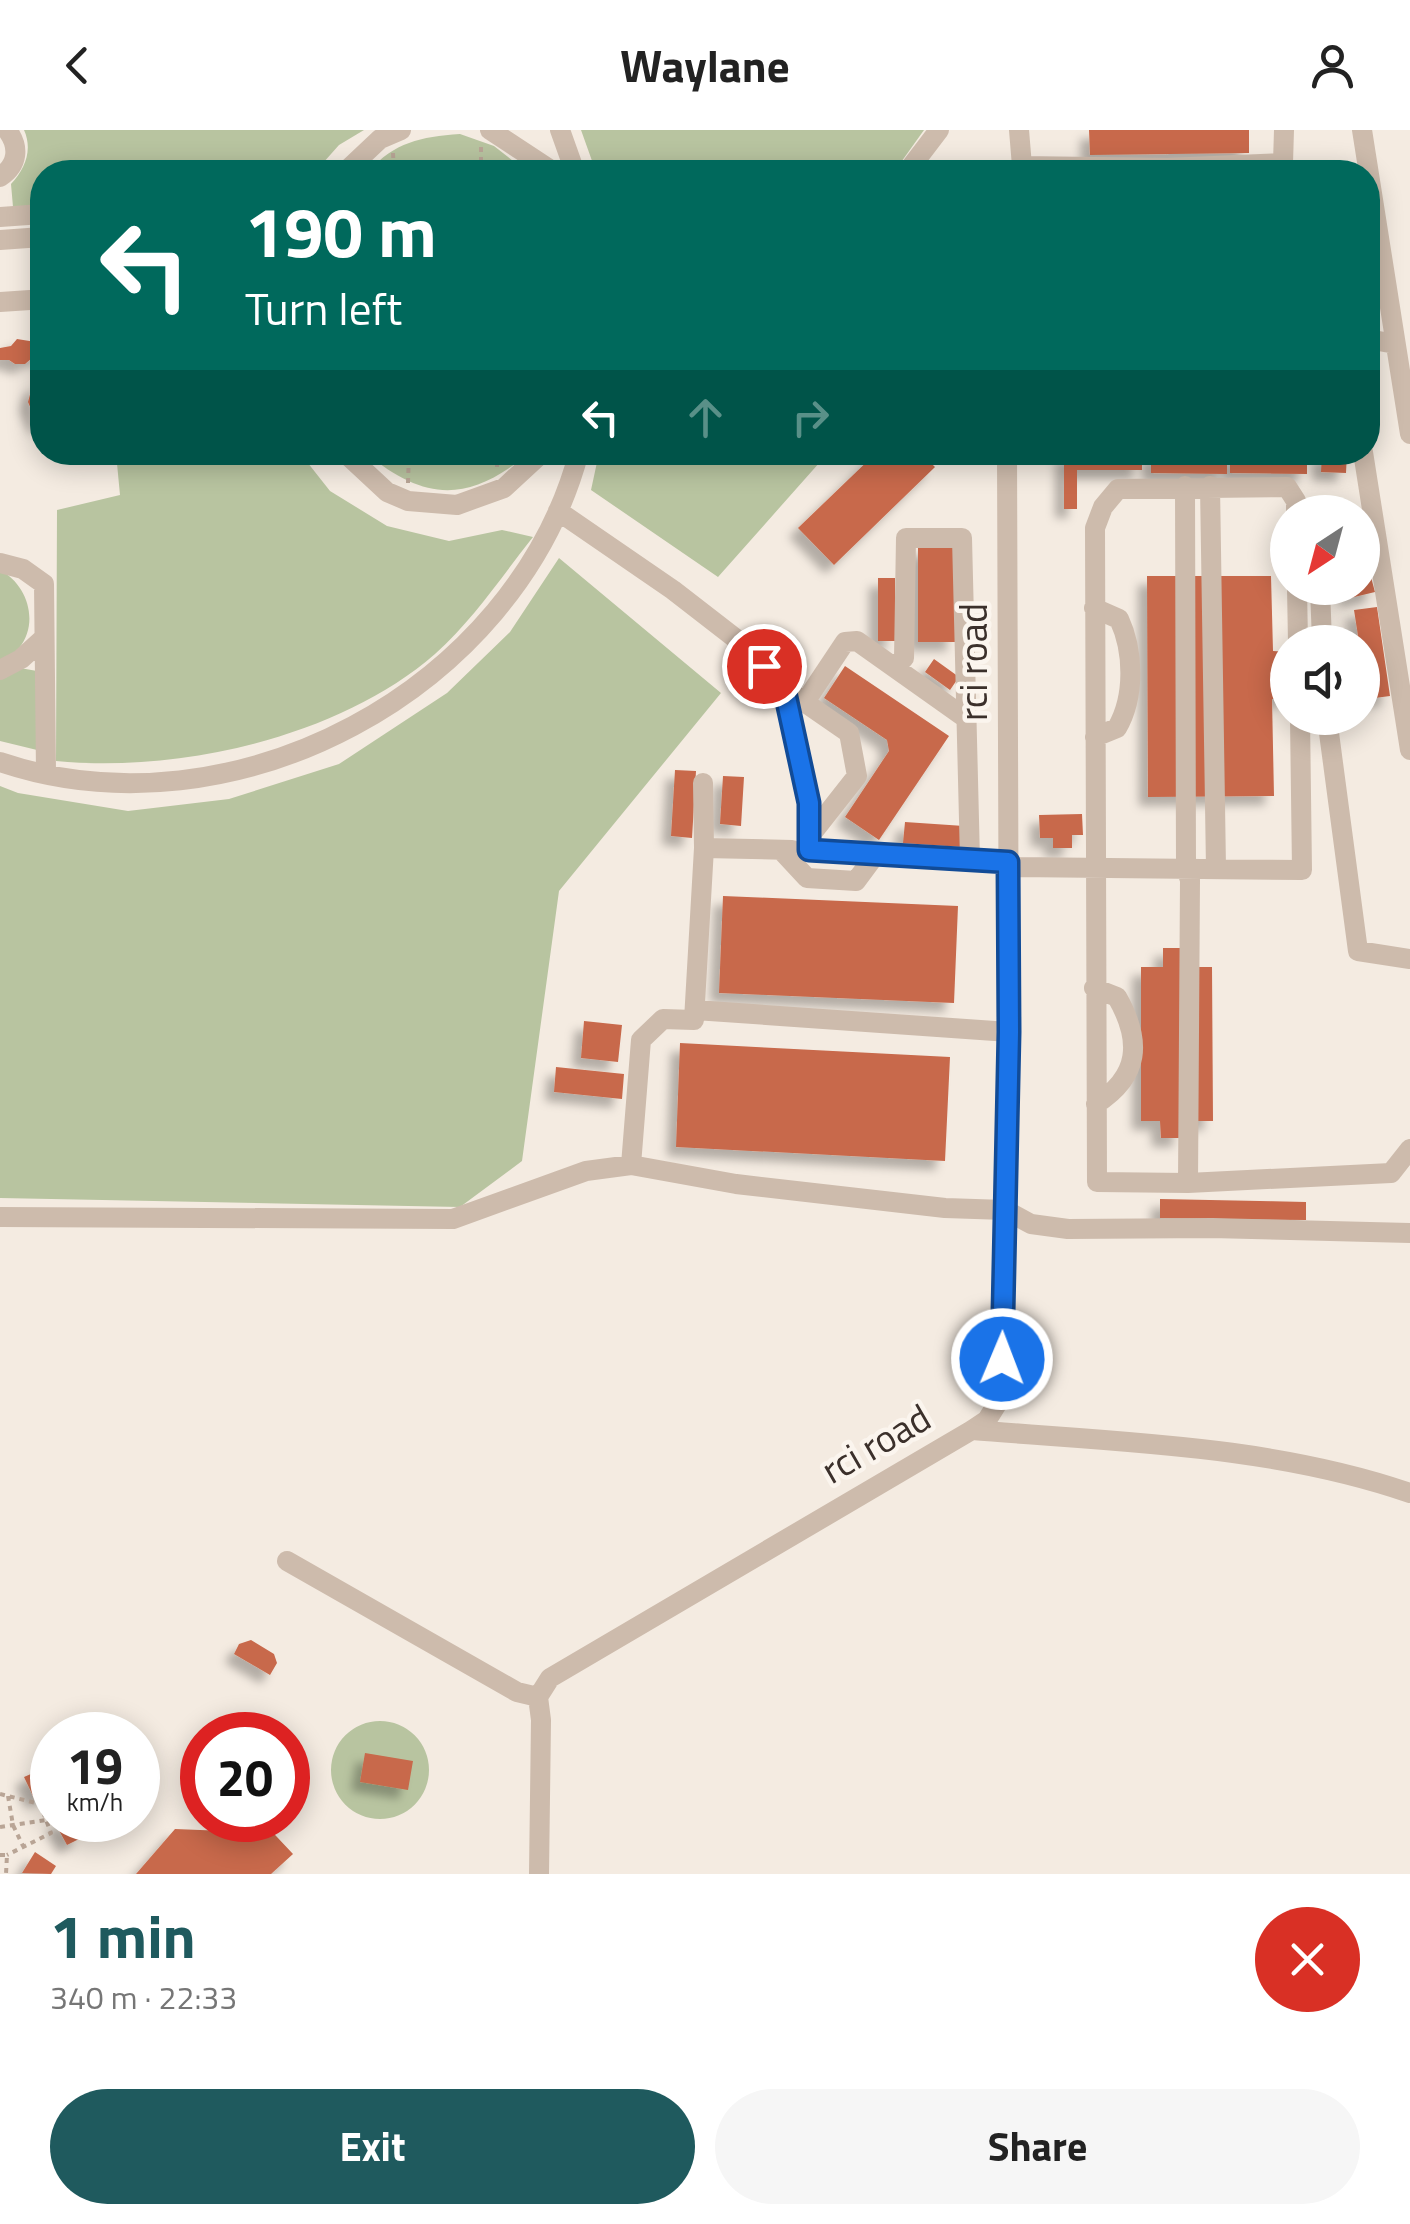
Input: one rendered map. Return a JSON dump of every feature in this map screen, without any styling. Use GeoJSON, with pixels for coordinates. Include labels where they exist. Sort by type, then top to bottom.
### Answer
{"type":"FeatureCollection","features":[{"type":"Feature","properties":{"kind":"street"},"geometry":{"type":"LineString","coordinates":[[0,177],[12,167],[16,157],[13,138],[7,130]]}},
{"type":"Feature","properties":{"kind":"street"},"geometry":{"type":"LineString","coordinates":[[356,160],[380,140],[401,130]]}},
{"type":"Feature","properties":{"kind":"street"},"geometry":{"type":"LineString","coordinates":[[560,130],[571,160]]}},
{"type":"Feature","properties":{"kind":"street"},"geometry":{"type":"LineString","coordinates":[[915,160],[939,130]]}},
{"type":"Feature","properties":{"kind":"street"},"geometry":{"type":"LineString","coordinates":[[1018,130],[1021,160]]}},
{"type":"Feature","properties":{"kind":"street"},"geometry":{"type":"LineString","coordinates":[[1283,160],[1284,130]]}},
{"type":"Feature","properties":{"kind":"street"},"geometry":{"type":"LineString","coordinates":[[1362,130],[1367,160]]}},
{"type":"Feature","properties":{"kind":"street"},"geometry":{"type":"LineString","coordinates":[[485,137],[530,160]]}},
{"type":"Feature","properties":{"kind":"street"},"geometry":{"type":"LineString","coordinates":[[0,217],[30,215]]}},
{"type":"Feature","properties":{"kind":"street"},"geometry":{"type":"LineString","coordinates":[[0,240],[30,237]]}},
{"type":"Feature","properties":{"kind":"street"},"geometry":{"type":"LineString","coordinates":[[1380,245],[1410,434]]}},
{"type":"Feature","properties":{"kind":"street"},"geometry":{"type":"LineString","coordinates":[[0,302],[30,300]]}},
{"type":"Feature","properties":{"kind":"street"},"geometry":{"type":"LineString","coordinates":[[1380,314],[1391,316]]}},
{"type":"Feature","properties":{"kind":"street"},"geometry":{"type":"LineString","coordinates":[[1380,341],[1395,344]]}},
{"type":"Feature","properties":{"kind":"street"},"geometry":{"type":"LineString","coordinates":[[358,465],[387,492],[408,501],[457,505],[504,488],[529,465]]}},
{"type":"Feature","properties":{"kind":"street"},"geometry":{"type":"LineString","coordinates":[[0,762],[127,782],[186,779],[263,763],[354,727],[420,683],[491,616],[526,568],[558,511],[574,465]]}},
{"type":"Feature","properties":{"kind":"street","name":"rci road"},"geometry":{"type":"LineString","coordinates":[[538,1697],[550,1678],[972,1430],[987,1420],[1002,1396],[1009,1032],[1008,465]]}},
{"type":"Feature","properties":{"kind":"street"},"geometry":{"type":"LineString","coordinates":[[1365,465],[1410,750]]}},
{"type":"Feature","properties":{"kind":"street"},"geometry":{"type":"LineString","coordinates":[[1185,486],[1186,868],[1190,880],[1188,1184]]}},
{"type":"Feature","properties":{"kind":"street"},"geometry":{"type":"LineString","coordinates":[[1210,486],[1216,868]]}},
{"type":"Feature","properties":{"kind":"street"},"geometry":{"type":"LineString","coordinates":[[1292,495],[1287,487],[1118,490],[1103,508],[1095,528],[1096,1182],[1188,1184],[1390,1173],[1410,1149]]}},
{"type":"Feature","properties":{"kind":"street"},"geometry":{"type":"LineString","coordinates":[[558,511],[673,590],[744,645],[784,688],[849,733],[857,776],[809,844]]}},
{"type":"Feature","properties":{"kind":"street"},"geometry":{"type":"LineString","coordinates":[[894,667],[904,658],[906,538],[962,538],[970,860]]}},
{"type":"Feature","properties":{"kind":"street"},"geometry":{"type":"LineString","coordinates":[[0,562],[23,569],[44,584],[46,772]]}},
{"type":"Feature","properties":{"kind":"street"},"geometry":{"type":"LineString","coordinates":[[1094,608],[1119,619],[1129,648],[1128,705],[1117,728],[1096,737]]}},
{"type":"Feature","properties":{"kind":"street"},"geometry":{"type":"LineString","coordinates":[[0,670],[21,659],[44,638]]}},
{"type":"Feature","properties":{"kind":"street"},"geometry":{"type":"LineString","coordinates":[[805,702],[846,642],[857,641],[966,718]]}},
{"type":"Feature","properties":{"kind":"street"},"geometry":{"type":"LineString","coordinates":[[784,688],[809,803],[809,844]]}},
{"type":"Feature","properties":{"kind":"street"},"geometry":{"type":"LineString","coordinates":[[704,848],[781,850],[809,844],[876,854],[1009,864],[1302,870],[1300,735]]}},
{"type":"Feature","properties":{"kind":"street"},"geometry":{"type":"LineString","coordinates":[[1329,735],[1358,952],[1410,959]]}},
{"type":"Feature","properties":{"kind":"street"},"geometry":{"type":"LineString","coordinates":[[631,1165],[640,1040],[663,1019],[694,1020],[704,848],[703,784]]}},
{"type":"Feature","properties":{"kind":"street"},"geometry":{"type":"LineString","coordinates":[[781,850],[807,878],[856,881],[876,854]]}},
{"type":"Feature","properties":{"kind":"street"},"geometry":{"type":"LineString","coordinates":[[1094,988],[1118,997],[1132,1030],[1133,1052],[1130,1070],[1122,1083],[1096,1104]]}},
{"type":"Feature","properties":{"kind":"street"},"geometry":{"type":"LineString","coordinates":[[694,1010],[1009,1032]]}},
{"type":"Feature","properties":{"kind":"street"},"geometry":{"type":"LineString","coordinates":[[0,1217],[453,1219],[586,1171],[631,1165],[736,1184],[945,1208],[1005,1210],[1031,1224],[1068,1229],[1290,1229],[1410,1234]]}},
{"type":"Feature","properties":{"kind":"street"},"geometry":{"type":"LineString","coordinates":[[972,1430],[1191,1449],[1355,1474],[1410,1493]]}},
{"type":"Feature","properties":{"kind":"street"},"geometry":{"type":"LineString","coordinates":[[287,1560],[517,1692],[538,1697],[539,1874]]}},
{"type":"Feature","properties":{"kind":"path"},"geometry":{"type":"LineString","coordinates":[[408,501],[409,465]]}},
{"type":"Feature","properties":{"kind":"path"},"geometry":{"type":"LineString","coordinates":[[0,1794],[30,1802]]}},
{"type":"Feature","properties":{"kind":"path"},"geometry":{"type":"LineString","coordinates":[[8,1796],[14,1825],[24,1846]]}},
{"type":"Feature","properties":{"kind":"path"},"geometry":{"type":"LineString","coordinates":[[0,1827],[30,1822]]}},
{"type":"Feature","properties":{"kind":"path"},"geometry":{"type":"LineString","coordinates":[[6,1874],[3,1855],[32,1842]]}},
{"type":"Feature","properties":{"kind":"green space"},"geometry":{"type":"Polygon","coordinates":[[[24,130],[364,130],[339,145],[326,160],[30,160],[30,206],[13,207],[11,184],[24,166],[24,130]]]}},
{"type":"Feature","properties":{"kind":"green space"},"geometry":{"type":"Polygon","coordinates":[[[581,130],[924,130],[903,160],[592,160],[581,130]]]}},
{"type":"Feature","properties":{"kind":"green space"},"geometry":{"type":"Polygon","coordinates":[[[460,134],[494,146],[512,160],[380,160],[409,143],[460,134]]]}},
{"type":"Feature","properties":{"kind":"green space"},"geometry":{"type":"Polygon","coordinates":[[[117,465],[309,465],[330,491],[387,526],[449,541],[502,530],[533,537],[449,641],[396,683],[353,707],[256,743],[205,754],[154,761],[56,761],[57,510],[120,495],[117,465]]]}},
{"type":"Feature","properties":{"kind":"green space"},"geometry":{"type":"Polygon","coordinates":[[[382,465],[512,465],[487,481],[447,490],[408,481],[382,465]]]}},
{"type":"Feature","properties":{"kind":"green space"},"geometry":{"type":"Polygon","coordinates":[[[596,465],[817,465],[718,577],[591,490],[596,465]]]}},
{"type":"Feature","properties":{"kind":"green space"},"geometry":{"type":"Polygon","coordinates":[[[559,558],[721,693],[559,891],[522,1161],[460,1207],[0,1198],[0,786],[18,793],[128,811],[229,799],[339,764],[447,693],[510,632],[559,558]]]}},
{"type":"Feature","properties":{"kind":"green space"},"geometry":{"type":"Polygon","coordinates":[[[0,570],[23,594],[28,604],[29,627],[19,648],[0,663],[0,570]]]}},
{"type":"Feature","properties":{"kind":"green space"},"geometry":{"type":"Polygon","coordinates":[[[20,668],[37,671],[37,750],[0,741],[0,675],[20,668]]]}},
{"type":"Feature","properties":{"kind":"green space"},"geometry":{"type":"Polygon","coordinates":[[[380,1721],[399,1725],[414,1736],[425,1751],[429,1770],[425,1789],[414,1804],[399,1815],[380,1819],[361,1815],[346,1804],[335,1789],[331,1770],[335,1751],[346,1736],[361,1725],[380,1721]]]}},
{"type":"Feature","properties":{"kind":"building"},"geometry":{"type":"Polygon","coordinates":[[[1089,130],[1249,130],[1249,153],[1090,155],[1089,130]]]}},
{"type":"Feature","properties":{"kind":"building"},"geometry":{"type":"Polygon","coordinates":[[[17,339],[30,341],[30,360],[25,364],[0,360],[0,348],[11,346],[17,339]]]}},
{"type":"Feature","properties":{"kind":"building"},"geometry":{"type":"Polygon","coordinates":[[[863,465],[935,467],[834,565],[798,528],[863,465]]]}},
{"type":"Feature","properties":{"kind":"building"},"geometry":{"type":"Polygon","coordinates":[[[1064,465],[1142,465],[1142,470],[1077,470],[1077,509],[1064,509],[1064,465]]]}},
{"type":"Feature","properties":{"kind":"building"},"geometry":{"type":"Polygon","coordinates":[[[1151,465],[1227,465],[1227,474],[1151,473],[1151,465]]]}},
{"type":"Feature","properties":{"kind":"building"},"geometry":{"type":"Polygon","coordinates":[[[1230,465],[1307,465],[1307,474],[1230,473],[1230,465]]]}},
{"type":"Feature","properties":{"kind":"building"},"geometry":{"type":"Polygon","coordinates":[[[1321,465],[1346,465],[1346,473],[1321,472],[1321,465]]]}},
{"type":"Feature","properties":{"kind":"building"},"geometry":{"type":"Polygon","coordinates":[[[918,547],[955,547],[956,642],[918,642],[918,547]]]}},
{"type":"Feature","properties":{"kind":"building"},"geometry":{"type":"Polygon","coordinates":[[[1147,576],[1270,576],[1274,796],[1148,797],[1147,576]]]}},
{"type":"Feature","properties":{"kind":"building"},"geometry":{"type":"Polygon","coordinates":[[[878,578],[895,578],[895,641],[878,641],[878,578]]]}},
{"type":"Feature","properties":{"kind":"building"},"geometry":{"type":"Polygon","coordinates":[[[1377,607],[1380,625],[1356,625],[1354,610],[1377,607]]]}},
{"type":"Feature","properties":{"kind":"building"},"geometry":{"type":"Polygon","coordinates":[[[1380,628],[1390,696],[1380,697],[1380,628]]]}},
{"type":"Feature","properties":{"kind":"building"},"geometry":{"type":"Polygon","coordinates":[[[934,659],[959,677],[950,690],[925,672],[934,659]]]}},
{"type":"Feature","properties":{"kind":"building"},"geometry":{"type":"Polygon","coordinates":[[[845,666],[949,736],[879,840],[845,817],[889,751],[887,740],[824,698],[845,666]]]}},
{"type":"Feature","properties":{"kind":"building"},"geometry":{"type":"Polygon","coordinates":[[[675,770],[696,771],[692,838],[671,836],[675,770]]]}},
{"type":"Feature","properties":{"kind":"building"},"geometry":{"type":"Polygon","coordinates":[[[723,776],[744,777],[741,826],[720,824],[723,776]]]}},
{"type":"Feature","properties":{"kind":"building"},"geometry":{"type":"Polygon","coordinates":[[[1082,814],[1083,835],[1072,835],[1072,848],[1053,848],[1053,838],[1040,838],[1039,815],[1082,814]]]}},
{"type":"Feature","properties":{"kind":"building"},"geometry":{"type":"Polygon","coordinates":[[[905,822],[964,826],[962,847],[903,843],[905,822]]]}},
{"type":"Feature","properties":{"kind":"building"},"geometry":{"type":"Polygon","coordinates":[[[723,896],[958,906],[954,1003],[719,993],[723,896]]]}},
{"type":"Feature","properties":{"kind":"building"},"geometry":{"type":"Polygon","coordinates":[[[1163,948],[1180,948],[1180,967],[1212,967],[1213,1121],[1182,1121],[1182,1138],[1161,1138],[1160,1121],[1141,1121],[1141,967],[1163,967],[1163,948]]]}},
{"type":"Feature","properties":{"kind":"building"},"geometry":{"type":"Polygon","coordinates":[[[584,1021],[622,1025],[618,1062],[581,1058],[584,1021]]]}},
{"type":"Feature","properties":{"kind":"building"},"geometry":{"type":"Polygon","coordinates":[[[680,1043],[950,1057],[945,1161],[676,1147],[680,1043]]]}},
{"type":"Feature","properties":{"kind":"building"},"geometry":{"type":"Polygon","coordinates":[[[556,1067],[624,1074],[622,1099],[554,1092],[556,1067]]]}},
{"type":"Feature","properties":{"kind":"building"},"geometry":{"type":"Polygon","coordinates":[[[1160,1199],[1306,1202],[1306,1220],[1160,1218],[1160,1199]]]}},
{"type":"Feature","properties":{"kind":"building"},"geometry":{"type":"Polygon","coordinates":[[[251,1640],[274,1654],[277,1663],[270,1675],[234,1654],[239,1644],[251,1640]]]}},
{"type":"Feature","properties":{"kind":"building"},"geometry":{"type":"Polygon","coordinates":[[[365,1753],[413,1761],[408,1790],[360,1782],[365,1753]]]}},
{"type":"Feature","properties":{"kind":"building"},"geometry":{"type":"Polygon","coordinates":[[[175,1829],[180,1829],[180,1842],[282,1842],[293,1854],[271,1874],[136,1874],[175,1829]]]}},
{"type":"Feature","properties":{"kind":"building"},"geometry":{"type":"Polygon","coordinates":[[[35,1852],[56,1866],[51,1874],[22,1873],[35,1852]]]}},
{"type":"Feature","properties":{"kind":"route"},"geometry":{"type":"LineString","coordinates":[[764,666],[784,688],[809,803],[809,850],[1008,862],[1009,1032],[1002,1359]]}}]}
